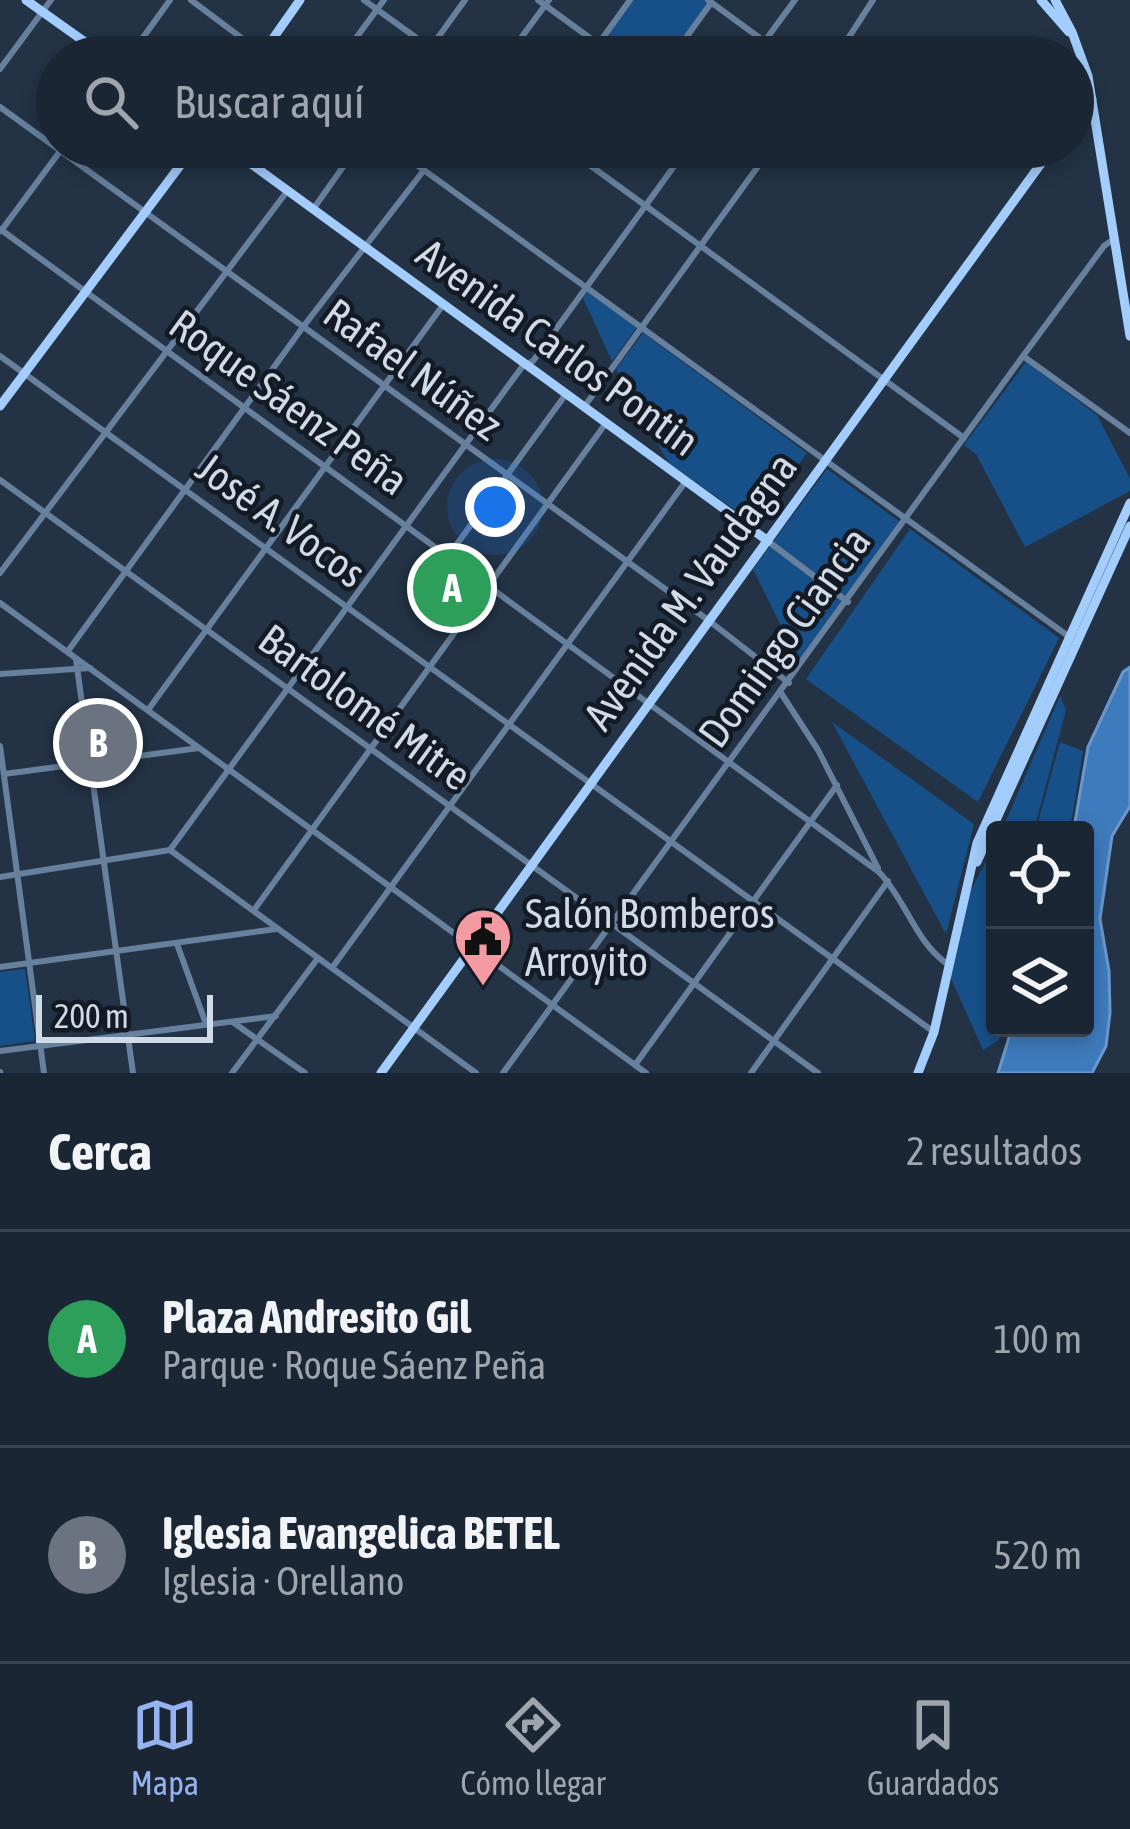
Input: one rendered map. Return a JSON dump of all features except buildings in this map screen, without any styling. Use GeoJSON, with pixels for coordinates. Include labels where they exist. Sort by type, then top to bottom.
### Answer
{"type":"FeatureCollection","features":[{"type":"Feature","properties":{"kind":"main road"},"geometry":{"type":"LineString","coordinates":[[26,0],[77,36]]}},
{"type":"Feature","properties":{"kind":"main road"},"geometry":{"type":"LineString","coordinates":[[276,36],[300,0]]}},
{"type":"Feature","properties":{"kind":"main road"},"geometry":{"type":"LineString","coordinates":[[1041,0],[1070,36]]}},
{"type":"Feature","properties":{"kind":"main road"},"geometry":{"type":"LineString","coordinates":[[1054,0],[1072,36]]}},
{"type":"Feature","properties":{"kind":"main road"},"geometry":{"type":"LineString","coordinates":[[1094,111],[1130,336]]}},
{"type":"Feature","properties":{"kind":"main road"},"geometry":{"type":"LineString","coordinates":[[0,406],[179,168]]}},
{"type":"Feature","properties":{"kind":"main road","name":"Avenida Carlos Pontin"},"geometry":{"type":"LineString","coordinates":[[257,168],[768,541]]}},
{"type":"Feature","properties":{"kind":"main road","name":"Avenida M. Vaudagna"},"geometry":{"type":"LineString","coordinates":[[381,1073],[1038,168]]}},
{"type":"Feature","properties":{"kind":"main road"},"geometry":{"type":"LineString","coordinates":[[1072,640],[1130,503]]}},
{"type":"Feature","properties":{"kind":"main road"},"geometry":{"type":"LineString","coordinates":[[918,1073],[934,1032],[986,820],[1130,526]]}},
{"type":"Feature","properties":{"kind":"street"},"geometry":{"type":"LineString","coordinates":[[0,68],[51,0]]}},
{"type":"Feature","properties":{"kind":"street"},"geometry":{"type":"LineString","coordinates":[[144,36],[170,0]]}},
{"type":"Feature","properties":{"kind":"street"},"geometry":{"type":"LineString","coordinates":[[191,0],[237,36]]}},
{"type":"Feature","properties":{"kind":"street"},"geometry":{"type":"LineString","coordinates":[[364,0],[414,36]]}},
{"type":"Feature","properties":{"kind":"street"},"geometry":{"type":"LineString","coordinates":[[357,36],[383,0]]}},
{"type":"Feature","properties":{"kind":"street"},"geometry":{"type":"LineString","coordinates":[[440,36],[466,0]]}},
{"type":"Feature","properties":{"kind":"street"},"geometry":{"type":"LineString","coordinates":[[604,36],[630,0]]}},
{"type":"Feature","properties":{"kind":"street"},"geometry":{"type":"LineString","coordinates":[[769,36],[795,0]]}},
{"type":"Feature","properties":{"kind":"street"},"geometry":{"type":"LineString","coordinates":[[850,36],[873,0]]}},
{"type":"Feature","properties":{"kind":"street"},"geometry":{"type":"LineString","coordinates":[[687,36],[711,1],[758,36]]}},
{"type":"Feature","properties":{"kind":"street"},"geometry":{"type":"LineString","coordinates":[[521,36],[544,2],[588,36]]}},
{"type":"Feature","properties":{"kind":"street","name":"Rafael Núñez"},"geometry":{"type":"LineString","coordinates":[[0,107],[36,131]]}},
{"type":"Feature","properties":{"kind":"street"},"geometry":{"type":"LineString","coordinates":[[1,231],[48,168]]}},
{"type":"Feature","properties":{"kind":"street","name":"Rafael Núñez"},"geometry":{"type":"LineString","coordinates":[[87,168],[789,683]]}},
{"type":"Feature","properties":{"kind":"street"},"geometry":{"type":"LineString","coordinates":[[313,209],[342,168]]}},
{"type":"Feature","properties":{"kind":"street"},"geometry":{"type":"LineString","coordinates":[[421,168],[1072,640]]}},
{"type":"Feature","properties":{"kind":"street"},"geometry":{"type":"LineString","coordinates":[[593,168],[964,437]]}},
{"type":"Feature","properties":{"kind":"street"},"geometry":{"type":"LineString","coordinates":[[0,877],[170,850],[673,168]]}},
{"type":"Feature","properties":{"kind":"street"},"geometry":{"type":"LineString","coordinates":[[584,407],[756,168]]}},
{"type":"Feature","properties":{"kind":"street"},"geometry":{"type":"LineString","coordinates":[[71,654],[184,488],[424,170]]}},
{"type":"Feature","properties":{"kind":"street"},"geometry":{"type":"LineString","coordinates":[[0,573],[288,190]]}},
{"type":"Feature","properties":{"kind":"street","name":"Roque Sáenz Peña"},"geometry":{"type":"LineString","coordinates":[[1,231],[879,872],[931,952],[949,965]]}},
{"type":"Feature","properties":{"kind":"street","name":"Domingo Ciancia"},"geometry":{"type":"LineString","coordinates":[[503,1073],[1023,356],[1104,246],[1115,238]]}},
{"type":"Feature","properties":{"kind":"street"},"geometry":{"type":"LineString","coordinates":[[148,710],[443,305]]}},
{"type":"Feature","properties":{"kind":"street","name":"José A. Vocos"},"geometry":{"type":"LineString","coordinates":[[0,356],[934,1032]]}},
{"type":"Feature","properties":{"kind":"street"},"geometry":{"type":"LineString","coordinates":[[1023,356],[1130,433]]}},
{"type":"Feature","properties":{"kind":"street"},"geometry":{"type":"LineString","coordinates":[[449,555],[566,394]]}},
{"type":"Feature","properties":{"kind":"street"},"geometry":{"type":"LineString","coordinates":[[254,910],[606,423]]}},
{"type":"Feature","properties":{"kind":"street","name":"Bartolomé Mitre"},"geometry":{"type":"LineString","coordinates":[[0,480],[818,1073]]}},
{"type":"Feature","properties":{"kind":"street"},"geometry":{"type":"LineString","coordinates":[[332,968],[686,481]]}},
{"type":"Feature","properties":{"kind":"street","name":"Avenida Carlos Pontin"},"geometry":{"type":"LineString","coordinates":[[768,541],[848,602]]}},
{"type":"Feature","properties":{"kind":"street"},"geometry":{"type":"LineString","coordinates":[[0,603],[646,1073]]}},
{"type":"Feature","properties":{"kind":"street"},"geometry":{"type":"LineString","coordinates":[[71,654],[77,668],[133,1073]]}},
{"type":"Feature","properties":{"kind":"street"},"geometry":{"type":"LineString","coordinates":[[0,674],[90,668]]}},
{"type":"Feature","properties":{"kind":"street"},"geometry":{"type":"LineString","coordinates":[[781,693],[837,785],[879,872]]}},
{"type":"Feature","properties":{"kind":"street"},"geometry":{"type":"LineString","coordinates":[[0,746],[44,1073]]}},
{"type":"Feature","properties":{"kind":"street"},"geometry":{"type":"LineString","coordinates":[[2,774],[200,748]]}},
{"type":"Feature","properties":{"kind":"street"},"geometry":{"type":"LineString","coordinates":[[635,1065],[837,785]]}},
{"type":"Feature","properties":{"kind":"street"},"geometry":{"type":"LineString","coordinates":[[170,850],[476,1073]]}},
{"type":"Feature","properties":{"kind":"street"},"geometry":{"type":"LineString","coordinates":[[751,1073],[888,881]]}},
{"type":"Feature","properties":{"kind":"street"},"geometry":{"type":"LineString","coordinates":[[0,967],[279,929]]}},
{"type":"Feature","properties":{"kind":"street"},"geometry":{"type":"LineString","coordinates":[[177,944],[206,1024]]}},
{"type":"Feature","properties":{"kind":"street"},"geometry":{"type":"LineString","coordinates":[[232,1073],[318,958]]}},
{"type":"Feature","properties":{"kind":"street"},"geometry":{"type":"LineString","coordinates":[[0,1051],[276,1016]]}},
{"type":"Feature","properties":{"kind":"street"},"geometry":{"type":"LineString","coordinates":[[231,1021],[305,1073]]}},
{"type":"Feature","properties":{"kind":"shaded area"},"geometry":{"type":"Polygon","coordinates":[[[631,0],[704,0],[709,4],[685,36],[605,36],[631,0]]]}},
{"type":"Feature","properties":{"kind":"shaded area"},"geometry":{"type":"Polygon","coordinates":[[[587,292],[637,327],[612,361],[583,298],[587,292]]]}},
{"type":"Feature","properties":{"kind":"shaded area"},"geometry":{"type":"Polygon","coordinates":[[[643,333],[807,453],[756,525],[668,462],[616,369],[643,333]]]}},
{"type":"Feature","properties":{"kind":"shaded area"},"geometry":{"type":"Polygon","coordinates":[[[1026,362],[1097,415],[1130,479],[1130,491],[1025,547],[976,454],[964,445],[1026,362]]]}},
{"type":"Feature","properties":{"kind":"shaded area"},"geometry":{"type":"Polygon","coordinates":[[[827,469],[900,522],[801,666],[753,569],[827,469]]]}},
{"type":"Feature","properties":{"kind":"shaded area"},"geometry":{"type":"Polygon","coordinates":[[[910,529],[1059,638],[978,802],[806,679],[910,529]]]}},
{"type":"Feature","properties":{"kind":"shaded area"},"geometry":{"type":"Polygon","coordinates":[[[447,556],[485,583],[458,622],[420,593],[447,556]]]}},
{"type":"Feature","properties":{"kind":"shaded area"},"geometry":{"type":"Polygon","coordinates":[[[1130,667],[1130,806],[1112,836],[1100,919],[1109,971],[1106,1046],[1092,1073],[998,1073],[1009,1037],[1094,1037],[1094,821],[1075,821],[1088,747],[1123,672],[1130,667]]]}},
{"type":"Feature","properties":{"kind":"shaded area"},"geometry":{"type":"Polygon","coordinates":[[[1060,696],[1066,710],[1036,821],[1006,821],[1060,696]]]}},
{"type":"Feature","properties":{"kind":"shaded area"},"geometry":{"type":"Polygon","coordinates":[[[832,722],[974,824],[946,934],[832,722]]]}},
{"type":"Feature","properties":{"kind":"shaded area"},"geometry":{"type":"Polygon","coordinates":[[[1060,742],[1083,751],[1071,821],[1038,821],[1060,742]]]}},
{"type":"Feature","properties":{"kind":"shaded area"},"geometry":{"type":"Polygon","coordinates":[[[986,861],[986,1037],[1000,1037],[983,1050],[950,976],[970,892],[986,861]]]}},
{"type":"Feature","properties":{"kind":"shaded area"},"geometry":{"type":"Polygon","coordinates":[[[25,969],[35,1041],[0,1046],[0,972],[25,969]]]}},
{"type":"Feature","properties":{"kind":"place","name":"Plaza Andresito Gil"},"geometry":{"type":"Point","coordinates":[452,588]}},
{"type":"Feature","properties":{"kind":"place","name":"Iglesia Evangelica BETEL"},"geometry":{"type":"Point","coordinates":[98,743]}},
{"type":"Feature","properties":{"kind":"place","name":"Salón Bomberos Arroyito"},"geometry":{"type":"Point","coordinates":[483,988]}}]}
